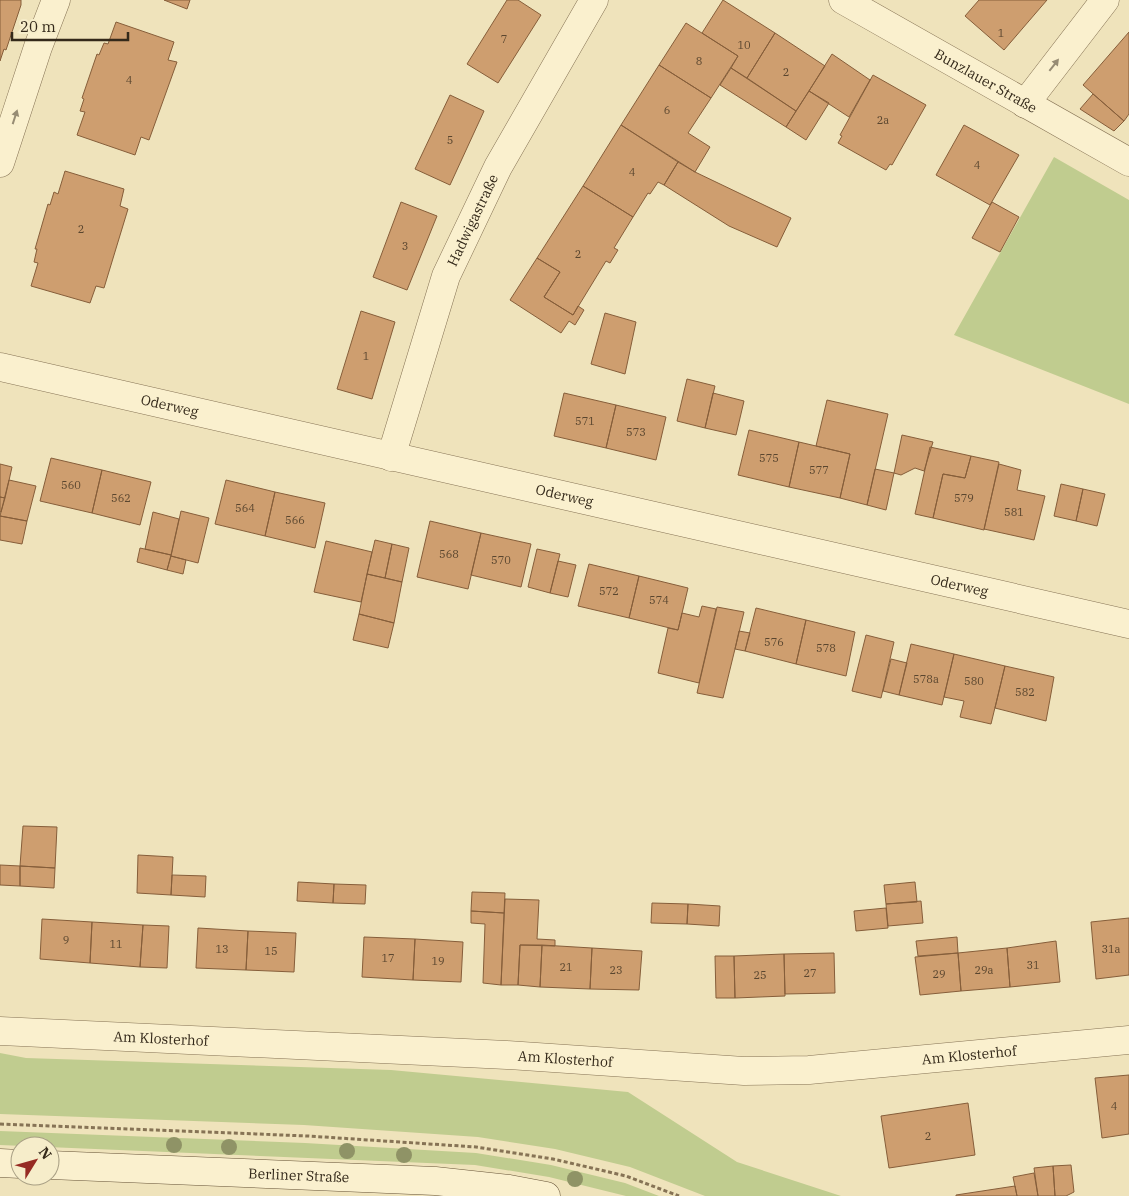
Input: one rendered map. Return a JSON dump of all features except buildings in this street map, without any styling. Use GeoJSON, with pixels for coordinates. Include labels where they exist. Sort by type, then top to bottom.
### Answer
{"type":"FeatureCollection","features":[{"type":"Feature","properties":{"kind":"street"},"geometry":{"type":"LineString","coordinates":[[0,163],[38,47],[56,0]]}},
{"type":"Feature","properties":{"kind":"street","name":"Hadwigastraße"},"geometry":{"type":"LineString","coordinates":[[391,457],[446,276],[498,167],[594,0]]}},
{"type":"Feature","properties":{"kind":"street","name":"Bunzlauer Straße"},"geometry":{"type":"LineString","coordinates":[[843,0],[1129,162]]}},
{"type":"Feature","properties":{"kind":"street"},"geometry":{"type":"LineString","coordinates":[[1025,104],[1104,0]]}},
{"type":"Feature","properties":{"kind":"street","name":"Oderweg"},"geometry":{"type":"LineString","coordinates":[[0,367],[1129,624]]}},
{"type":"Feature","properties":{"kind":"street","name":"Am Klosterhof"},"geometry":{"type":"LineString","coordinates":[[0,1031],[507,1055],[744,1071],[818,1070],[1129,1040]]}},
{"type":"Feature","properties":{"kind":"street","name":"Berliner Straße"},"geometry":{"type":"LineString","coordinates":[[60,1165],[435,1181],[509,1189],[546,1196]]}},
{"type":"Feature","properties":{"kind":"green space"},"geometry":{"type":"Polygon","coordinates":[[[1054,157],[1129,200],[1129,404],[954,335],[1054,157]]]}},
{"type":"Feature","properties":{"kind":"green space"},"geometry":{"type":"Polygon","coordinates":[[[0,1053],[26,1058],[391,1070],[628,1092],[737,1162],[841,1196],[705,1196],[630,1167],[555,1149],[478,1137],[304,1125],[0,1114],[0,1053]]]}},
{"type":"Feature","properties":{"kind":"green space"},"geometry":{"type":"Polygon","coordinates":[[[0,1131],[305,1143],[476,1153],[551,1165],[625,1183],[659,1196],[626,1196],[549,1177],[475,1165],[60,1148],[60,1136],[10,1136],[10,1145],[0,1145],[0,1131]]]}}]}
